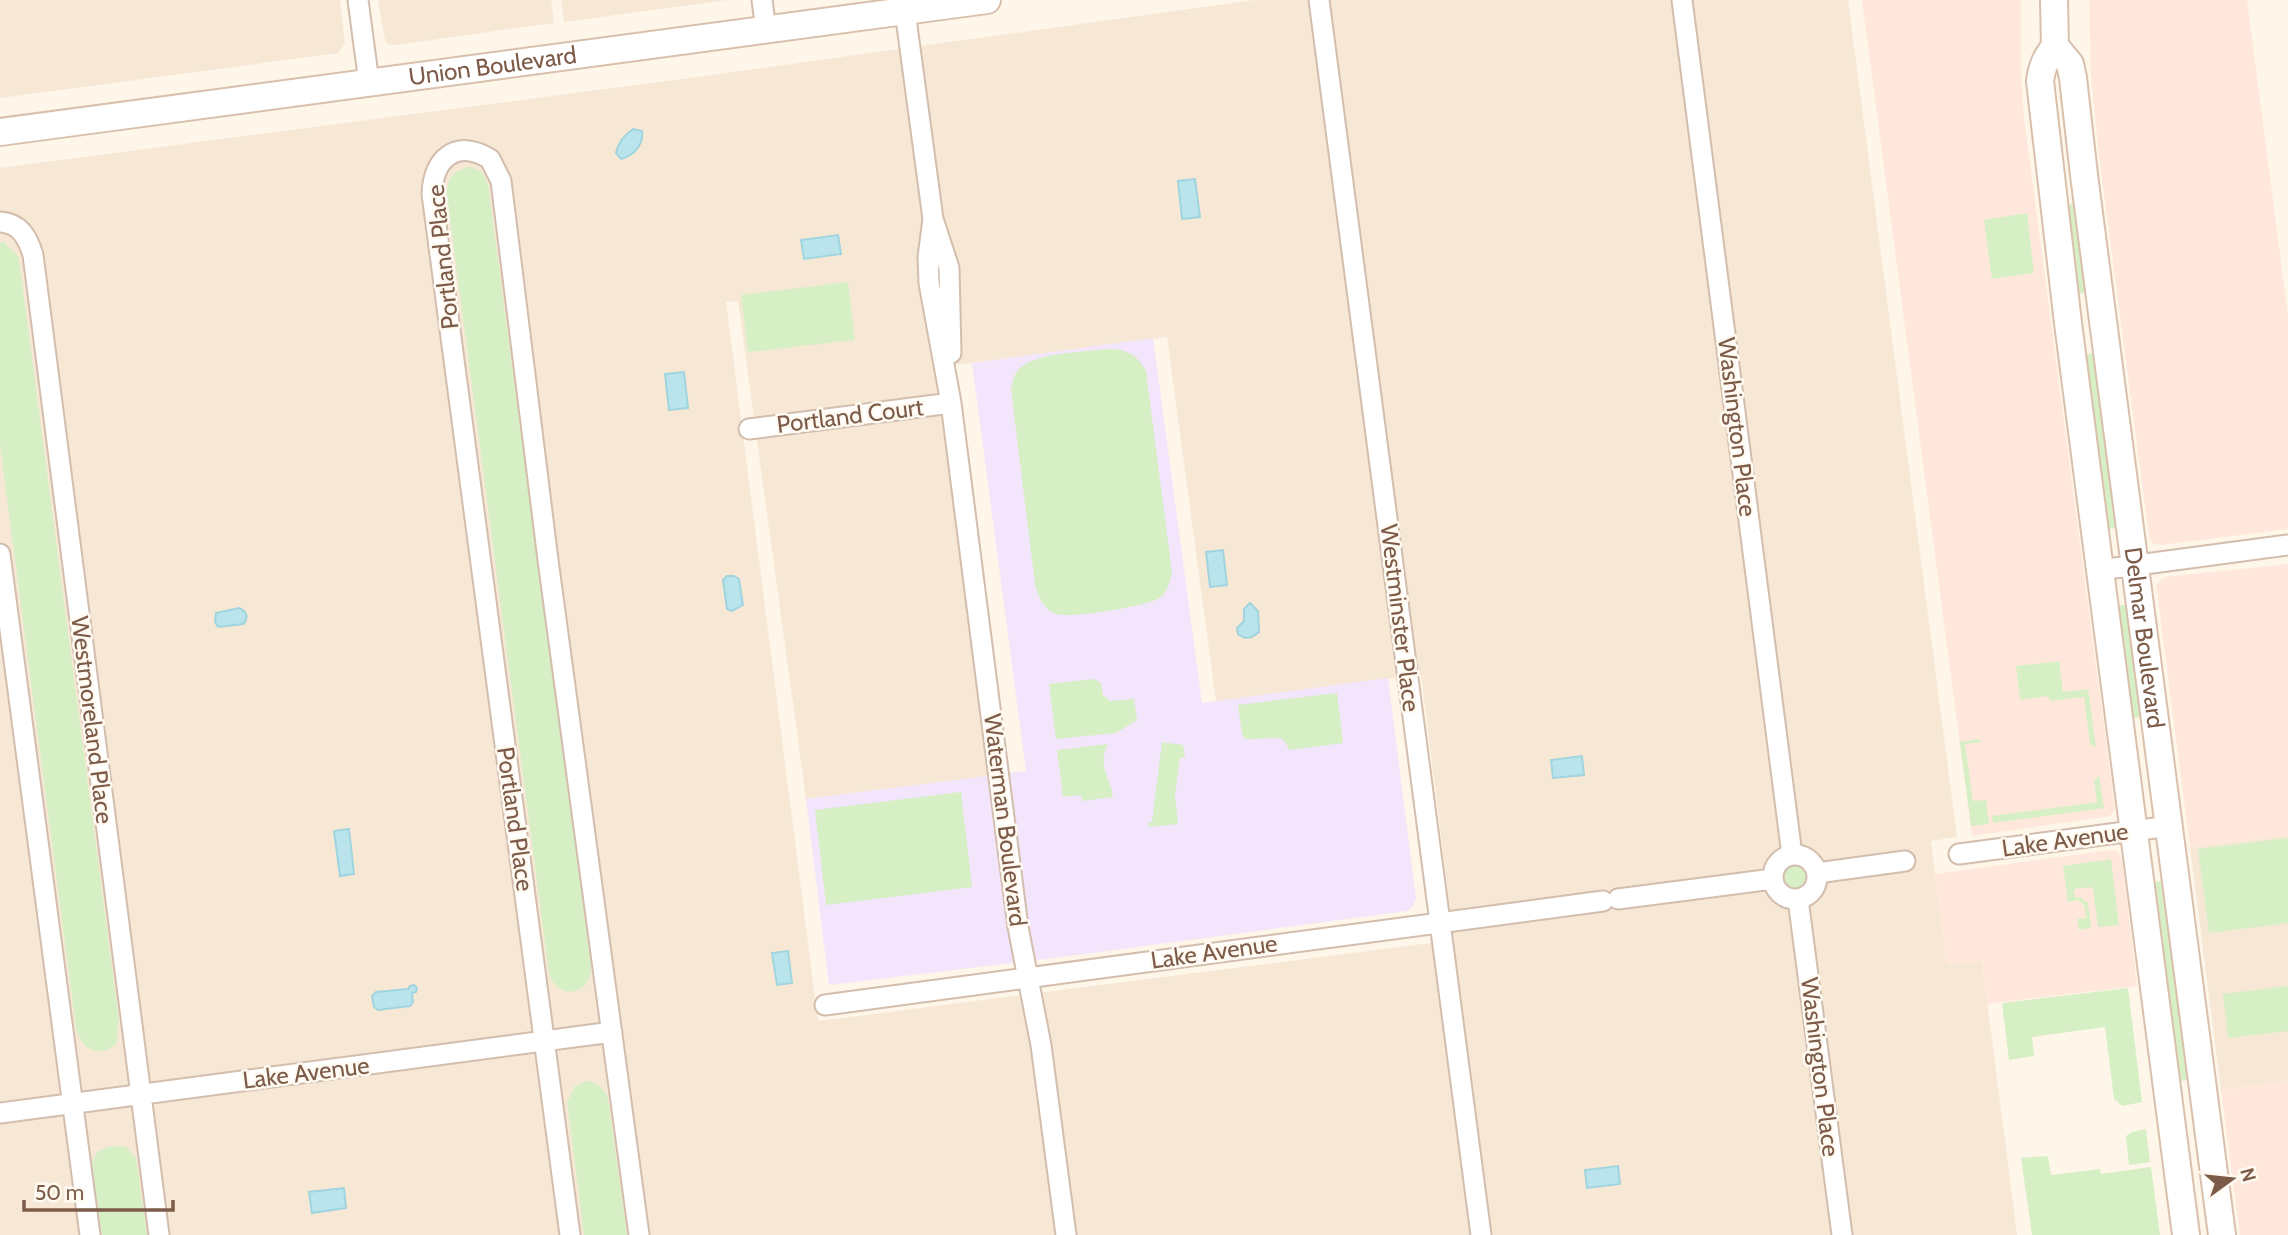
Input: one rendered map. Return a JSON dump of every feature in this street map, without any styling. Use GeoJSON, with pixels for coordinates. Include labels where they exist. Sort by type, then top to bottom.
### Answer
{"type":"FeatureCollection","features":[{"type":"Feature","properties":{"kind":"main road","name":"Union Boulevard"},"geometry":{"type":"LineString","coordinates":[[0,132],[987,0]]}},
{"type":"Feature","properties":{"kind":"main road","name":"Delmar Boulevard"},"geometry":{"type":"LineString","coordinates":[[2054,0],[2055,46],[2070,65],[2073,78],[2222,1235]]}},
{"type":"Feature","properties":{"kind":"main road","name":"Delmar Boulevard"},"geometry":{"type":"LineString","coordinates":[[2055,46],[2046,57],[2040,81],[2186,1235]]}},
{"type":"Feature","properties":{"kind":"street"},"geometry":{"type":"LineString","coordinates":[[358,0],[369,83]]}},
{"type":"Feature","properties":{"kind":"street"},"geometry":{"type":"LineString","coordinates":[[762,0],[766,30]]}},
{"type":"Feature","properties":{"kind":"street","name":"Westminster Place"},"geometry":{"type":"LineString","coordinates":[[1319,0],[1481,1235]]}},
{"type":"Feature","properties":{"kind":"street","name":"Washington Place"},"geometry":{"type":"LineString","coordinates":[[1682,0],[1792,855]]}},
{"type":"Feature","properties":{"kind":"street","name":"Waterman Boulevard"},"geometry":{"type":"LineString","coordinates":[[905,11],[933,219],[928,270],[951,403],[1018,927],[1041,1045],[1066,1235]]}},
{"type":"Feature","properties":{"kind":"street","name":"Portland Place"},"geometry":{"type":"LineString","coordinates":[[570,1235],[432,194],[433,178],[439,163],[453,153],[461,152],[481,154],[490,159],[501,181],[546,547],[639,1235]]}},
{"type":"Feature","properties":{"kind":"street","name":"Westmoreland Place"},"geometry":{"type":"LineString","coordinates":[[0,222],[17,226],[30,243],[33,255],[159,1235]]}},
{"type":"Feature","properties":{"kind":"street","name":"Portland Court"},"geometry":{"type":"LineString","coordinates":[[749,429],[951,403]]}},
{"type":"Feature","properties":{"kind":"street"},"geometry":{"type":"LineString","coordinates":[[2100,570],[2288,545]]}},
{"type":"Feature","properties":{"kind":"street"},"geometry":{"type":"LineString","coordinates":[[0,554],[90,1235]]}},
{"type":"Feature","properties":{"kind":"street","name":"Lake Avenue"},"geometry":{"type":"LineString","coordinates":[[1959,854],[2169,826]]}},
{"type":"Feature","properties":{"kind":"street"},"geometry":{"type":"LineString","coordinates":[[1792,855],[1805,857],[1815,866],[1817,873],[1815,887],[1811,893],[1798,899],[1779,892],[1773,879],[1780,860],[1792,855]]}},
{"type":"Feature","properties":{"kind":"street"},"geometry":{"type":"LineString","coordinates":[[1817,873],[1905,861]]}},
{"type":"Feature","properties":{"kind":"street","name":"Lake Avenue"},"geometry":{"type":"LineString","coordinates":[[825,1004],[1773,879]]}},
{"type":"Feature","properties":{"kind":"street","name":"Washington Place"},"geometry":{"type":"LineString","coordinates":[[1798,899],[1842,1235]]}},
{"type":"Feature","properties":{"kind":"street","name":"Lake Avenue"},"geometry":{"type":"LineString","coordinates":[[0,1113],[612,1032]]}},
{"type":"Feature","properties":{"kind":"shaded area"},"geometry":{"type":"Polygon","coordinates":[[[0,0],[340,0],[345,44],[338,53],[0,98],[0,0]]]}},
{"type":"Feature","properties":{"kind":"shaded area"},"geometry":{"type":"Polygon","coordinates":[[[378,0],[551,0],[554,23],[395,45],[388,44],[385,40],[378,0]]]}},
{"type":"Feature","properties":{"kind":"shaded area"},"geometry":{"type":"Polygon","coordinates":[[[561,0],[727,0],[564,22],[561,0]]]}},
{"type":"Feature","properties":{"kind":"shaded area"},"geometry":{"type":"Polygon","coordinates":[[[1254,0],[1848,0],[1957,837],[1931,841],[1947,965],[1982,961],[2017,1235],[0,1235],[0,168],[697,77],[1254,0]],[[738,301],[726,302],[818,1021],[1454,940],[1421,675],[1216,701],[1167,337],[941,367],[992,776],[806,799],[738,301]]]}},
{"type":"Feature","properties":{"kind":"shaded area"},"geometry":{"type":"Polygon","coordinates":[[[1862,0],[2021,0],[2024,117],[2115,809],[2110,816],[1972,836],[1862,0]]]}},
{"type":"Feature","properties":{"kind":"shaded area"},"geometry":{"type":"Polygon","coordinates":[[[2089,0],[2247,0],[2288,316],[2288,529],[2161,545],[2152,543],[2149,536],[2099,156],[2091,76],[2089,0]]]}},
{"type":"Feature","properties":{"kind":"shaded area"},"geometry":{"type":"Polygon","coordinates":[[[1153,338],[1202,703],[1388,678],[1416,899],[1413,906],[1407,911],[829,985],[806,799],[1026,771],[972,363],[1153,338]]]}},
{"type":"Feature","properties":{"kind":"shaded area"},"geometry":{"type":"Polygon","coordinates":[[[2288,564],[2288,835],[2190,847],[2156,584],[2165,577],[2288,564]]]}},
{"type":"Feature","properties":{"kind":"shaded area"},"geometry":{"type":"Polygon","coordinates":[[[2288,835],[2288,1081],[2221,1090],[2190,847],[2288,835]]]}},
{"type":"Feature","properties":{"kind":"shaded area"},"geometry":{"type":"Polygon","coordinates":[[[2117,851],[2122,859],[2137,986],[1987,1004],[1982,961],[1947,965],[1935,874],[2117,851]]]}},
{"type":"Feature","properties":{"kind":"shaded area"},"geometry":{"type":"Polygon","coordinates":[[[2288,1081],[2288,1235],[2240,1235],[2221,1090],[2288,1081]]]}},
{"type":"Feature","properties":{"kind":"green space"},"geometry":{"type":"Polygon","coordinates":[[[470,167],[482,172],[488,184],[591,967],[586,984],[573,991],[559,988],[549,973],[447,196],[452,176],[459,170],[470,167]]]}},
{"type":"Feature","properties":{"kind":"green space"},"geometry":{"type":"Polygon","coordinates":[[[2076,204],[2088,292],[2078,294],[2066,205],[2076,204]]]}},
{"type":"Feature","properties":{"kind":"green space"},"geometry":{"type":"Polygon","coordinates":[[[2027,213],[2034,273],[1992,279],[1984,220],[2027,213]]]}},
{"type":"Feature","properties":{"kind":"green space"},"geometry":{"type":"Polygon","coordinates":[[[4,242],[18,256],[20,266],[119,1021],[116,1044],[103,1051],[91,1050],[86,1046],[76,1028],[0,445],[0,243],[4,242]]]}},
{"type":"Feature","properties":{"kind":"green space"},"geometry":{"type":"Polygon","coordinates":[[[848,282],[855,340],[748,352],[741,295],[848,282]]]}},
{"type":"Feature","properties":{"kind":"green space"},"geometry":{"type":"Polygon","coordinates":[[[1107,349],[1130,354],[1139,360],[1146,371],[1172,573],[1165,592],[1154,601],[1092,613],[1056,614],[1042,602],[1035,584],[1011,390],[1013,379],[1022,366],[1044,357],[1107,349]]]}},
{"type":"Feature","properties":{"kind":"green space"},"geometry":{"type":"Polygon","coordinates":[[[2096,353],[2119,528],[2109,529],[2086,354],[2096,353]]]}},
{"type":"Feature","properties":{"kind":"green space"},"geometry":{"type":"Polygon","coordinates":[[[2129,604],[2144,717],[2133,718],[2119,606],[2129,604]]]}},
{"type":"Feature","properties":{"kind":"green space"},"geometry":{"type":"Polygon","coordinates":[[[2059,661],[2063,692],[2088,689],[2096,748],[2090,744],[2084,697],[2050,701],[2048,696],[2020,700],[2016,666],[2059,661]]]}},
{"type":"Feature","properties":{"kind":"green space"},"geometry":{"type":"Polygon","coordinates":[[[1094,679],[1101,683],[1103,695],[1110,701],[1134,699],[1137,720],[1116,733],[1056,739],[1049,684],[1094,679]]]}},
{"type":"Feature","properties":{"kind":"green space"},"geometry":{"type":"Polygon","coordinates":[[[1337,693],[1343,743],[1289,750],[1279,737],[1245,739],[1242,734],[1238,705],[1337,693]]]}},
{"type":"Feature","properties":{"kind":"green space"},"geometry":{"type":"Polygon","coordinates":[[[1980,739],[1981,742],[1965,744],[1973,801],[1986,800],[1989,824],[1971,826],[1960,742],[1980,739]]]}},
{"type":"Feature","properties":{"kind":"green space"},"geometry":{"type":"Polygon","coordinates":[[[1162,742],[1183,745],[1185,757],[1180,758],[1175,796],[1178,824],[1149,827],[1148,823],[1152,822],[1162,742]]]}},
{"type":"Feature","properties":{"kind":"green space"},"geometry":{"type":"Polygon","coordinates":[[[1108,744],[1104,765],[1113,797],[1082,801],[1081,795],[1063,797],[1057,750],[1108,744]]]}},
{"type":"Feature","properties":{"kind":"green space"},"geometry":{"type":"Polygon","coordinates":[[[2099,776],[2104,808],[1993,823],[1992,816],[2097,802],[2094,780],[2099,776]]]}},
{"type":"Feature","properties":{"kind":"green space"},"geometry":{"type":"Polygon","coordinates":[[[961,792],[972,887],[826,905],[815,810],[961,792]]]}},
{"type":"Feature","properties":{"kind":"green space"},"geometry":{"type":"Polygon","coordinates":[[[2288,838],[2288,923],[2209,933],[2198,849],[2288,838]]]}},
{"type":"Feature","properties":{"kind":"green space"},"geometry":{"type":"Polygon","coordinates":[[[2111,859],[2119,925],[2098,927],[2093,889],[2074,889],[2075,898],[2080,897],[2088,903],[2091,928],[2079,930],[2077,919],[2086,918],[2084,905],[2078,900],[2068,902],[2063,866],[2111,859]]]}},
{"type":"Feature","properties":{"kind":"green space"},"geometry":{"type":"Polygon","coordinates":[[[1795,863],[1804,867],[1808,876],[1804,885],[1795,889],[1786,885],[1782,876],[1786,867],[1795,863]]]}},
{"type":"Feature","properties":{"kind":"green space"},"geometry":{"type":"Polygon","coordinates":[[[2165,881],[2191,1079],[2181,1081],[2154,882],[2165,881]]]}},
{"type":"Feature","properties":{"kind":"green space"},"geometry":{"type":"Polygon","coordinates":[[[2288,986],[2288,1031],[2228,1038],[2223,994],[2288,986]]]}},
{"type":"Feature","properties":{"kind":"green space"},"geometry":{"type":"Polygon","coordinates":[[[2128,988],[2142,1102],[2122,1106],[2114,1099],[2105,1027],[2032,1037],[2034,1056],[2009,1060],[2002,1003],[2128,988]]]}},
{"type":"Feature","properties":{"kind":"green space"},"geometry":{"type":"Polygon","coordinates":[[[586,1081],[600,1086],[608,1099],[627,1235],[584,1235],[567,1102],[575,1086],[586,1081]]]}},
{"type":"Feature","properties":{"kind":"green space"},"geometry":{"type":"Polygon","coordinates":[[[2146,1129],[2150,1162],[2129,1165],[2126,1136],[2146,1129]]]}},
{"type":"Feature","properties":{"kind":"green space"},"geometry":{"type":"Polygon","coordinates":[[[115,1146],[126,1147],[136,1158],[147,1235],[102,1235],[92,1164],[100,1151],[115,1146]]]}},
{"type":"Feature","properties":{"kind":"green space"},"geometry":{"type":"Polygon","coordinates":[[[2048,1157],[2051,1175],[2100,1169],[2101,1174],[2151,1167],[2160,1235],[2032,1235],[2021,1158],[2048,1157]]]}},
{"type":"Feature","properties":{"kind":"water"},"geometry":{"type":"Polygon","coordinates":[[[633,129],[642,131],[641,141],[633,153],[621,159],[616,153],[618,146],[633,129]]]}},
{"type":"Feature","properties":{"kind":"water"},"geometry":{"type":"Polygon","coordinates":[[[1195,179],[1200,217],[1182,219],[1178,181],[1195,179]]]}},
{"type":"Feature","properties":{"kind":"water"},"geometry":{"type":"Polygon","coordinates":[[[838,235],[841,254],[804,259],[801,240],[838,235]]]}},
{"type":"Feature","properties":{"kind":"water"},"geometry":{"type":"Polygon","coordinates":[[[684,372],[688,408],[669,410],[665,374],[684,372]]]}},
{"type":"Feature","properties":{"kind":"water"},"geometry":{"type":"Polygon","coordinates":[[[1223,550],[1227,585],[1210,587],[1206,552],[1223,550]]]}},
{"type":"Feature","properties":{"kind":"water"},"geometry":{"type":"Polygon","coordinates":[[[727,576],[739,579],[743,605],[732,611],[727,609],[723,580],[727,576]]]}},
{"type":"Feature","properties":{"kind":"water"},"geometry":{"type":"Polygon","coordinates":[[[1250,603],[1258,611],[1259,632],[1245,638],[1238,634],[1237,628],[1244,621],[1244,609],[1250,603]]]}},
{"type":"Feature","properties":{"kind":"water"},"geometry":{"type":"Polygon","coordinates":[[[239,608],[246,615],[243,624],[218,627],[215,622],[216,613],[239,608]]]}},
{"type":"Feature","properties":{"kind":"water"},"geometry":{"type":"Polygon","coordinates":[[[1582,756],[1584,775],[1553,778],[1551,760],[1582,756]]]}},
{"type":"Feature","properties":{"kind":"water"},"geometry":{"type":"Polygon","coordinates":[[[349,829],[354,874],[340,876],[334,831],[349,829]]]}},
{"type":"Feature","properties":{"kind":"water"},"geometry":{"type":"Polygon","coordinates":[[[788,951],[792,983],[777,985],[772,953],[788,951]]]}},
{"type":"Feature","properties":{"kind":"water"},"geometry":{"type":"Polygon","coordinates":[[[414,985],[417,988],[416,992],[412,993],[413,1002],[410,1006],[378,1010],[374,1007],[372,996],[376,992],[408,989],[414,985]]]}},
{"type":"Feature","properties":{"kind":"water"},"geometry":{"type":"Polygon","coordinates":[[[1618,1166],[1620,1184],[1587,1188],[1585,1170],[1618,1166]]]}},
{"type":"Feature","properties":{"kind":"water"},"geometry":{"type":"Polygon","coordinates":[[[344,1188],[346,1208],[312,1213],[309,1192],[344,1188]]]}}]}
